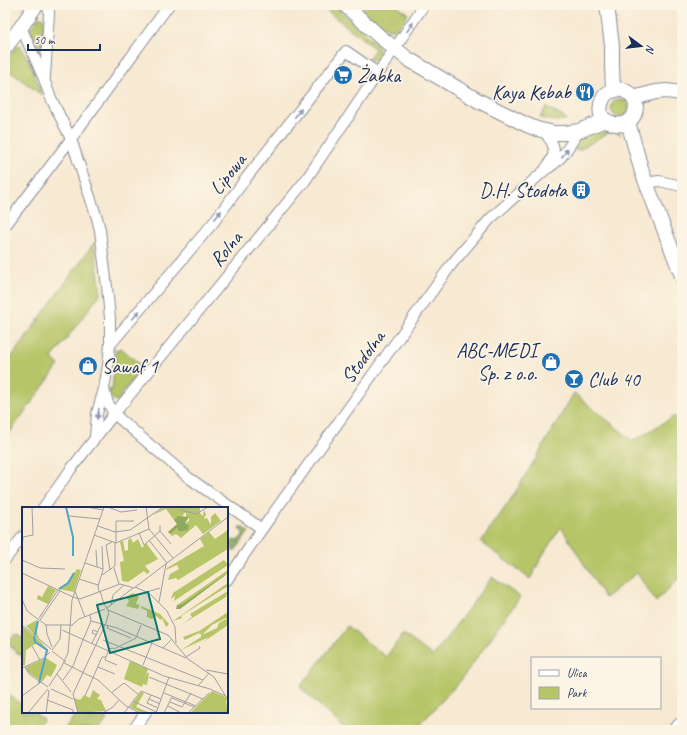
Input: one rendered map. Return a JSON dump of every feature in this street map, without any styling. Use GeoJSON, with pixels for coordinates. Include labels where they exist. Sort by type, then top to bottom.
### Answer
{"type":"FeatureCollection","features":[{"type":"Feature","properties":{"kind":"street"},"geometry":{"type":"LineString","coordinates":[[5,48],[36,5]]}},
{"type":"Feature","properties":{"kind":"street"},"geometry":{"type":"LineString","coordinates":[[44,79],[49,13],[48,5]]}},
{"type":"Feature","properties":{"kind":"street"},"geometry":{"type":"LineString","coordinates":[[5,226],[169,5]]}},
{"type":"Feature","properties":{"kind":"street"},"geometry":{"type":"LineString","coordinates":[[345,5],[408,59],[479,101],[527,125],[554,134],[579,131],[613,119]]}},
{"type":"Feature","properties":{"kind":"street","name":"Rolna"},"geometry":{"type":"LineString","coordinates":[[44,507],[114,414],[305,181],[424,5]]}},
{"type":"Feature","properties":{"kind":"street"},"geometry":{"type":"LineString","coordinates":[[546,131],[571,126],[596,115],[613,119],[633,118],[627,97],[612,65],[612,46],[607,5]]}},
{"type":"Feature","properties":{"kind":"street"},"geometry":{"type":"LineString","coordinates":[[21,27],[50,96],[71,139],[100,230],[107,287],[110,345],[104,389],[97,413],[95,439]]}},
{"type":"Feature","properties":{"kind":"street","name":"Lipowa"},"geometry":{"type":"LineString","coordinates":[[110,345],[212,223],[346,51],[378,73]]}},
{"type":"Feature","properties":{"kind":"street"},"geometry":{"type":"LineString","coordinates":[[682,94],[666,91],[627,97],[610,92],[602,100],[644,177],[682,276]]}},
{"type":"Feature","properties":{"kind":"street","name":"Stodolna"},"geometry":{"type":"LineString","coordinates":[[546,131],[547,137],[552,142],[554,149],[553,156],[546,170]]}},
{"type":"Feature","properties":{"kind":"street","name":"Stodolna"},"geometry":{"type":"LineString","coordinates":[[228,579],[451,265],[490,219],[563,156],[579,131]]}},
{"type":"Feature","properties":{"kind":"street"},"geometry":{"type":"LineString","coordinates":[[644,177],[682,186]]}},
{"type":"Feature","properties":{"kind":"street"},"geometry":{"type":"LineString","coordinates":[[104,389],[108,403],[114,414],[188,478],[262,529]]}},
{"type":"Feature","properties":{"kind":"street"},"geometry":{"type":"LineString","coordinates":[[5,560],[22,537]]}},
{"type":"Feature","properties":{"kind":"street"},"geometry":{"type":"LineString","coordinates":[[133,730],[145,713]]}},
{"type":"Feature","properties":{"kind":"street"},"geometry":{"type":"LineString","coordinates":[[675,730],[682,724]]}},
{"type":"Feature","properties":{"kind":"green space"},"geometry":{"type":"Polygon","coordinates":[[[320,5],[334,5],[375,43],[379,52],[376,60],[368,59],[375,49],[320,5]]]}},
{"type":"Feature","properties":{"kind":"green space"},"geometry":{"type":"Polygon","coordinates":[[[354,5],[396,5],[408,14],[401,25],[394,29],[387,28],[382,25],[379,28],[354,5]]]}},
{"type":"Feature","properties":{"kind":"green space"},"geometry":{"type":"Polygon","coordinates":[[[39,17],[44,19],[41,50],[39,50],[30,29],[39,17]]]}},
{"type":"Feature","properties":{"kind":"green space"},"geometry":{"type":"Polygon","coordinates":[[[18,45],[25,53],[42,95],[5,68],[5,61],[18,45]]]}},
{"type":"Feature","properties":{"kind":"green space"},"geometry":{"type":"Polygon","coordinates":[[[620,99],[624,100],[628,104],[628,112],[624,116],[620,117],[616,116],[612,112],[611,108],[612,104],[616,100],[620,99]]]}},
{"type":"Feature","properties":{"kind":"green space"},"geometry":{"type":"Polygon","coordinates":[[[546,107],[567,119],[554,121],[540,118],[546,107]]]}},
{"type":"Feature","properties":{"kind":"green space"},"geometry":{"type":"Polygon","coordinates":[[[601,125],[616,130],[621,135],[613,130],[579,150],[571,149],[578,137],[601,125]]]}},
{"type":"Feature","properties":{"kind":"green space"},"geometry":{"type":"Polygon","coordinates":[[[94,243],[101,293],[52,358],[59,365],[5,439],[5,366],[94,243]]]}},
{"type":"Feature","properties":{"kind":"green space"},"geometry":{"type":"Polygon","coordinates":[[[121,348],[143,367],[120,396],[122,398],[118,401],[111,397],[109,389],[112,390],[116,350],[121,348]]]}},
{"type":"Feature","properties":{"kind":"green space"},"geometry":{"type":"Polygon","coordinates":[[[574,393],[633,441],[673,417],[682,418],[682,575],[656,602],[637,573],[605,598],[561,527],[544,553],[530,579],[481,542],[513,496],[574,393]]]}},
{"type":"Feature","properties":{"kind":"green space"},"geometry":{"type":"Polygon","coordinates":[[[241,526],[249,532],[234,552],[232,550],[232,542],[233,540],[237,541],[242,537],[243,533],[240,530],[241,526]]]}},
{"type":"Feature","properties":{"kind":"green space"},"geometry":{"type":"Polygon","coordinates":[[[492,577],[520,597],[462,679],[415,730],[346,730],[300,687],[347,626],[386,657],[403,634],[433,656],[492,577]]]}},
{"type":"Feature","properties":{"kind":"green space"},"geometry":{"type":"Polygon","coordinates":[[[15,635],[22,637],[22,656],[14,650],[10,644],[11,638],[15,635]]]}},
{"type":"Feature","properties":{"kind":"green space"},"geometry":{"type":"Polygon","coordinates":[[[5,692],[22,704],[22,713],[34,713],[43,719],[35,730],[15,730],[5,722],[5,692]]]}},
{"type":"Feature","properties":{"kind":"green space"},"geometry":{"type":"Polygon","coordinates":[[[76,713],[98,713],[107,719],[99,730],[64,730],[76,713]]]}},
{"type":"Feature","properties":{"kind":"place","name":"Żabka"},"geometry":{"type":"Point","coordinates":[343,75]}},
{"type":"Feature","properties":{"kind":"place","name":"Kaya Kebab"},"geometry":{"type":"Point","coordinates":[585,92]}},
{"type":"Feature","properties":{"kind":"place","name":"D.H. Stodoła"},"geometry":{"type":"Point","coordinates":[581,190]}},
{"type":"Feature","properties":{"kind":"place","name":"ABC-MEDI Sp. z o.o."},"geometry":{"type":"Point","coordinates":[551,362]}},
{"type":"Feature","properties":{"kind":"place","name":"Sawaf 1"},"geometry":{"type":"Point","coordinates":[88,366]}},
{"type":"Feature","properties":{"kind":"place","name":"Club 40"},"geometry":{"type":"Point","coordinates":[574,379]}}]}
